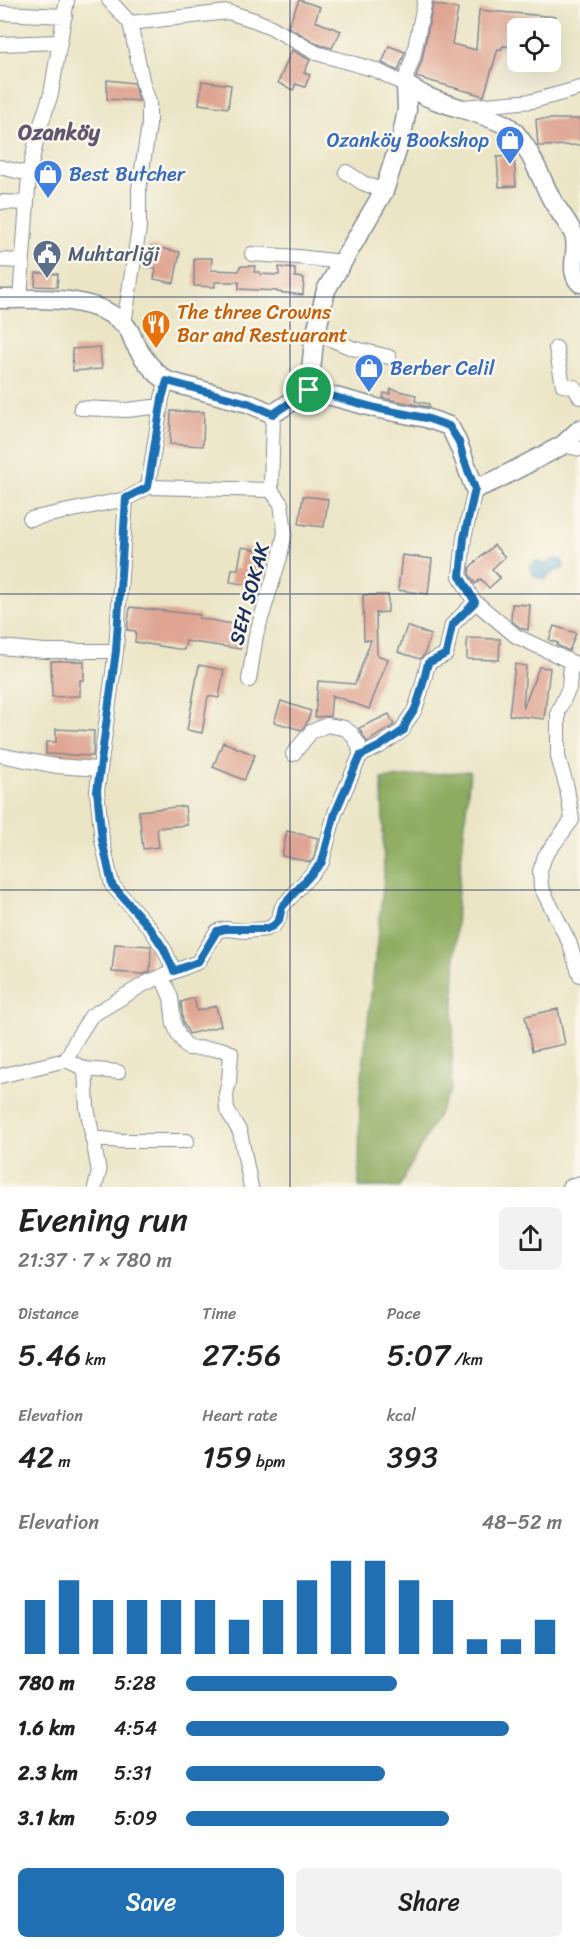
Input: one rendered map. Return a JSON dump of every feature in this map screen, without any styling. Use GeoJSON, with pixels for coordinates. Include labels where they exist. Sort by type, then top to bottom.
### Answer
{"type":"FeatureCollection","features":[{"type":"Feature","properties":{"kind":"street"},"geometry":{"type":"LineString","coordinates":[[20,299],[29,174],[38,134],[51,94],[67,0]]}},
{"type":"Feature","properties":{"kind":"street"},"geometry":{"type":"LineString","coordinates":[[109,0],[130,23],[143,84],[149,98],[150,125],[139,189],[139,228],[124,324]]}},
{"type":"Feature","properties":{"kind":"street"},"geometry":{"type":"LineString","coordinates":[[309,390],[316,333],[326,290],[384,191],[402,135],[406,110],[406,74],[413,58],[425,0]]}},
{"type":"Feature","properties":{"kind":"street"},"geometry":{"type":"LineString","coordinates":[[130,23],[228,12],[271,27],[316,53],[376,70],[430,98],[461,107],[506,125],[516,134],[530,156],[552,201],[575,237],[574,263],[576,279],[580,283]]}},
{"type":"Feature","properties":{"kind":"street"},"geometry":{"type":"LineString","coordinates":[[0,13],[65,16]]}},
{"type":"Feature","properties":{"kind":"street"},"geometry":{"type":"LineString","coordinates":[[0,44],[60,42]]}},
{"type":"Feature","properties":{"kind":"street"},"geometry":{"type":"LineString","coordinates":[[461,107],[533,101],[580,88]]}},
{"type":"Feature","properties":{"kind":"street"},"geometry":{"type":"LineString","coordinates":[[0,166],[29,174]]}},
{"type":"Feature","properties":{"kind":"street"},"geometry":{"type":"LineString","coordinates":[[346,172],[363,183],[384,191]]}},
{"type":"Feature","properties":{"kind":"street"},"geometry":{"type":"LineString","coordinates":[[0,202],[27,203]]}},
{"type":"Feature","properties":{"kind":"street"},"geometry":{"type":"LineString","coordinates":[[252,254],[342,262]]}},
{"type":"Feature","properties":{"kind":"street"},"geometry":{"type":"LineString","coordinates":[[0,260],[22,261]]}},
{"type":"Feature","properties":{"kind":"street"},"geometry":{"type":"LineString","coordinates":[[0,299],[77,303],[102,309],[113,314],[124,324],[144,359],[167,381],[248,403],[273,414],[309,390],[380,409],[426,418],[449,426],[459,442],[475,489],[464,538],[460,576],[475,602],[516,636],[576,665],[558,712],[558,758],[567,789],[572,820],[545,856],[540,871],[541,887],[569,942],[580,975]]}},
{"type":"Feature","properties":{"kind":"street"},"geometry":{"type":"LineString","coordinates":[[316,333],[352,348],[389,357]]}},
{"type":"Feature","properties":{"kind":"street"},"geometry":{"type":"LineString","coordinates":[[556,348],[562,385],[574,387],[580,397]]}},
{"type":"Feature","properties":{"kind":"street"},"geometry":{"type":"LineString","coordinates":[[148,487],[167,381]]}},
{"type":"Feature","properties":{"kind":"street"},"geometry":{"type":"LineString","coordinates":[[81,408],[127,410],[161,406]]}},
{"type":"Feature","properties":{"kind":"street","name":"SEH SOKAK"},"geometry":{"type":"LineString","coordinates":[[249,680],[256,634],[280,557],[285,532],[281,504],[271,490],[273,414]]}},
{"type":"Feature","properties":{"kind":"street"},"geometry":{"type":"LineString","coordinates":[[475,489],[572,447],[580,429]]}},
{"type":"Feature","properties":{"kind":"street"},"geometry":{"type":"LineString","coordinates":[[30,519],[126,498],[148,487],[271,490]]}},
{"type":"Feature","properties":{"kind":"street"},"geometry":{"type":"LineString","coordinates":[[126,498],[116,651],[97,791],[102,840],[112,885],[150,928],[164,949],[174,1024],[179,1036],[188,1048],[221,1049],[231,1053],[226,1094],[227,1110],[237,1123],[240,1132],[251,1187]]}},
{"type":"Feature","properties":{"kind":"street"},"geometry":{"type":"LineString","coordinates":[[360,756],[404,730],[405,722],[413,713],[422,692],[428,663],[446,654],[452,625],[475,602]]}},
{"type":"Feature","properties":{"kind":"street"},"geometry":{"type":"LineString","coordinates":[[0,647],[44,651],[116,651]]}},
{"type":"Feature","properties":{"kind":"street"},"geometry":{"type":"LineString","coordinates":[[66,1060],[91,1016],[146,983],[198,962],[217,931],[266,929],[279,920],[282,907],[322,862],[335,813],[360,756],[359,745],[351,733],[344,728],[327,725],[311,732],[293,754]]}},
{"type":"Feature","properties":{"kind":"street"},"geometry":{"type":"LineString","coordinates":[[0,755],[56,766],[99,769]]}},
{"type":"Feature","properties":{"kind":"street"},"geometry":{"type":"LineString","coordinates":[[0,1076],[66,1060],[85,1069],[118,1071]]}},
{"type":"Feature","properties":{"kind":"street"},"geometry":{"type":"LineString","coordinates":[[85,1069],[86,1095],[99,1172],[95,1187]]}},
{"type":"Feature","properties":{"kind":"street"},"geometry":{"type":"LineString","coordinates":[[92,1138],[121,1141],[188,1141]]}},
{"type":"Feature","properties":{"kind":"street"},"geometry":{"type":"LineString","coordinates":[[569,1187],[580,1183]]}},
{"type":"Feature","properties":{"kind":"green space"},"geometry":{"type":"Polygon","coordinates":[[[470,771],[457,901],[451,1090],[399,1187],[359,1187],[360,1094],[384,879],[382,779],[470,771]]]}},
{"type":"Feature","properties":{"kind":"water"},"geometry":{"type":"Polygon","coordinates":[[[561,559],[564,568],[553,572],[546,579],[533,574],[530,566],[536,561],[545,564],[561,559]]]}},
{"type":"Feature","properties":{"kind":"building"},"geometry":{"type":"Polygon","coordinates":[[[299,0],[320,7],[315,21],[341,31],[332,48],[320,45],[288,27],[299,0]]]}},
{"type":"Feature","properties":{"kind":"building"},"geometry":{"type":"Polygon","coordinates":[[[433,4],[458,9],[452,44],[476,50],[479,10],[556,17],[507,18],[507,46],[498,49],[484,96],[416,77],[422,60],[433,4]]]}},
{"type":"Feature","properties":{"kind":"building"},"geometry":{"type":"Polygon","coordinates":[[[389,46],[405,52],[398,71],[382,63],[389,46]]]}},
{"type":"Feature","properties":{"kind":"building"},"geometry":{"type":"Polygon","coordinates":[[[292,50],[310,60],[304,73],[310,75],[305,87],[296,84],[293,90],[278,83],[292,50]]]}},
{"type":"Feature","properties":{"kind":"building"},"geometry":{"type":"Polygon","coordinates":[[[107,80],[134,83],[139,101],[107,99],[107,80]]]}},
{"type":"Feature","properties":{"kind":"building"},"geometry":{"type":"Polygon","coordinates":[[[202,81],[231,85],[228,108],[199,104],[202,81]]]}},
{"type":"Feature","properties":{"kind":"building"},"geometry":{"type":"Polygon","coordinates":[[[536,119],[580,119],[580,145],[538,146],[536,119]]]}},
{"type":"Feature","properties":{"kind":"building"},"geometry":{"type":"Polygon","coordinates":[[[514,156],[516,186],[499,187],[497,157],[514,156]]]}},
{"type":"Feature","properties":{"kind":"building"},"geometry":{"type":"Polygon","coordinates":[[[149,246],[180,252],[174,283],[154,279],[156,269],[145,267],[149,246]]]}},
{"type":"Feature","properties":{"kind":"building"},"geometry":{"type":"Polygon","coordinates":[[[194,258],[212,258],[211,270],[239,271],[240,266],[255,266],[254,272],[279,275],[279,267],[295,269],[295,277],[304,278],[303,295],[239,289],[239,282],[215,282],[215,287],[194,286],[194,258]]]}},
{"type":"Feature","properties":{"kind":"building","name":"Muhtarliği"},"geometry":{"type":"Polygon","coordinates":[[[36,273],[58,274],[57,287],[35,286],[36,273]]]}},
{"type":"Feature","properties":{"kind":"building"},"geometry":{"type":"Polygon","coordinates":[[[100,347],[102,369],[73,371],[72,349],[100,347]]]}},
{"type":"Feature","properties":{"kind":"building"},"geometry":{"type":"Polygon","coordinates":[[[391,389],[416,395],[415,401],[429,404],[429,407],[383,398],[384,393],[390,394],[391,389]]]}},
{"type":"Feature","properties":{"kind":"building"},"geometry":{"type":"Polygon","coordinates":[[[171,411],[204,412],[203,446],[170,444],[171,411]]]}},
{"type":"Feature","properties":{"kind":"building"},"geometry":{"type":"Polygon","coordinates":[[[303,496],[328,499],[324,527],[299,524],[303,496]]]}},
{"type":"Feature","properties":{"kind":"building"},"geometry":{"type":"Polygon","coordinates":[[[494,545],[505,557],[492,569],[500,578],[489,588],[481,579],[475,584],[469,574],[470,567],[494,545]]]}},
{"type":"Feature","properties":{"kind":"building"},"geometry":{"type":"Polygon","coordinates":[[[242,547],[262,551],[257,574],[250,572],[248,585],[230,582],[232,569],[238,569],[242,547]]]}},
{"type":"Feature","properties":{"kind":"building"},"geometry":{"type":"Polygon","coordinates":[[[402,555],[432,559],[428,594],[398,590],[402,555]]]}},
{"type":"Feature","properties":{"kind":"building"},"geometry":{"type":"Polygon","coordinates":[[[363,595],[388,595],[388,612],[376,613],[377,655],[388,659],[369,709],[332,695],[330,716],[315,717],[318,681],[355,684],[371,640],[364,640],[363,595]]]}},
{"type":"Feature","properties":{"kind":"building"},"geometry":{"type":"Polygon","coordinates":[[[512,604],[530,605],[528,630],[521,628],[511,620],[512,604]]]}},
{"type":"Feature","properties":{"kind":"building"},"geometry":{"type":"Polygon","coordinates":[[[130,607],[200,615],[199,618],[244,626],[240,649],[186,641],[184,650],[135,642],[136,631],[127,630],[130,607]]]}},
{"type":"Feature","properties":{"kind":"building"},"geometry":{"type":"Polygon","coordinates":[[[407,626],[431,635],[424,655],[420,659],[398,652],[407,626]]]}},
{"type":"Feature","properties":{"kind":"building"},"geometry":{"type":"Polygon","coordinates":[[[554,626],[576,633],[569,651],[549,640],[554,626]]]}},
{"type":"Feature","properties":{"kind":"building"},"geometry":{"type":"Polygon","coordinates":[[[467,638],[500,639],[499,660],[467,659],[467,638]]]}},
{"type":"Feature","properties":{"kind":"building"},"geometry":{"type":"Polygon","coordinates":[[[51,661],[84,661],[84,680],[80,680],[80,696],[52,697],[51,661]]]}},
{"type":"Feature","properties":{"kind":"building"},"geometry":{"type":"Polygon","coordinates":[[[515,664],[526,666],[523,709],[539,667],[550,668],[544,719],[509,715],[515,664]]]}},
{"type":"Feature","properties":{"kind":"building"},"geometry":{"type":"Polygon","coordinates":[[[199,665],[224,670],[219,698],[208,696],[202,733],[187,730],[199,665]]]}},
{"type":"Feature","properties":{"kind":"building"},"geometry":{"type":"Polygon","coordinates":[[[281,701],[311,711],[306,725],[301,730],[274,722],[281,701]]]}},
{"type":"Feature","properties":{"kind":"building"},"geometry":{"type":"Polygon","coordinates":[[[389,714],[394,725],[367,742],[359,728],[389,714]]]}},
{"type":"Feature","properties":{"kind":"building"},"geometry":{"type":"Polygon","coordinates":[[[56,729],[94,731],[93,756],[46,754],[46,742],[56,742],[56,729]]]}},
{"type":"Feature","properties":{"kind":"building"},"geometry":{"type":"Polygon","coordinates":[[[223,742],[255,755],[244,780],[213,767],[223,742]]]}},
{"type":"Feature","properties":{"kind":"building"},"geometry":{"type":"Polygon","coordinates":[[[185,806],[187,825],[157,828],[159,847],[143,849],[139,811],[185,806]]]}},
{"type":"Feature","properties":{"kind":"building"},"geometry":{"type":"Polygon","coordinates":[[[287,831],[318,838],[314,858],[310,862],[282,856],[287,831]]]}},
{"type":"Feature","properties":{"kind":"building"},"geometry":{"type":"Polygon","coordinates":[[[115,944],[151,946],[150,972],[143,974],[112,972],[115,944]]]}},
{"type":"Feature","properties":{"kind":"building"},"geometry":{"type":"Polygon","coordinates":[[[194,998],[197,1011],[216,1006],[221,1026],[189,1034],[183,1022],[181,1002],[194,998]]]}},
{"type":"Feature","properties":{"kind":"building"},"geometry":{"type":"Polygon","coordinates":[[[558,1009],[565,1044],[532,1051],[525,1016],[558,1009]]]}},
{"type":"Feature","properties":{"kind":"place","name":"Ozanköy Bookshop"},"geometry":{"type":"Point","coordinates":[510,166]}},
{"type":"Feature","properties":{"kind":"place","name":"Best Butcher"},"geometry":{"type":"Point","coordinates":[48,200]}},
{"type":"Feature","properties":{"kind":"place","name":"Muhtarliği"},"geometry":{"type":"Point","coordinates":[47,280]}},
{"type":"Feature","properties":{"kind":"place","name":"The three Crowns Bar and Restuarant"},"geometry":{"type":"Point","coordinates":[156,350]}},
{"type":"Feature","properties":{"kind":"place","name":"Berber Celil"},"geometry":{"type":"Point","coordinates":[369,394]}},
{"type":"Feature","properties":{"kind":"district","name":"Ozanköy"},"geometry":{"type":"Point","coordinates":[59,132]}},
{"type":"Feature","properties":{"kind":"route"},"geometry":{"type":"LineString","coordinates":[[167,381],[226,396],[273,414],[309,390],[380,409],[426,418],[449,426],[459,442],[475,489],[464,538],[460,576],[475,602],[452,625],[446,654],[428,663],[422,692],[413,713],[405,722],[404,730],[360,756],[335,813],[322,862],[282,907],[279,920],[266,929],[217,931],[198,962],[174,971],[164,949],[150,928],[112,885],[102,840],[97,791],[119,623],[126,498],[148,487],[162,398],[167,381]]}}]}
